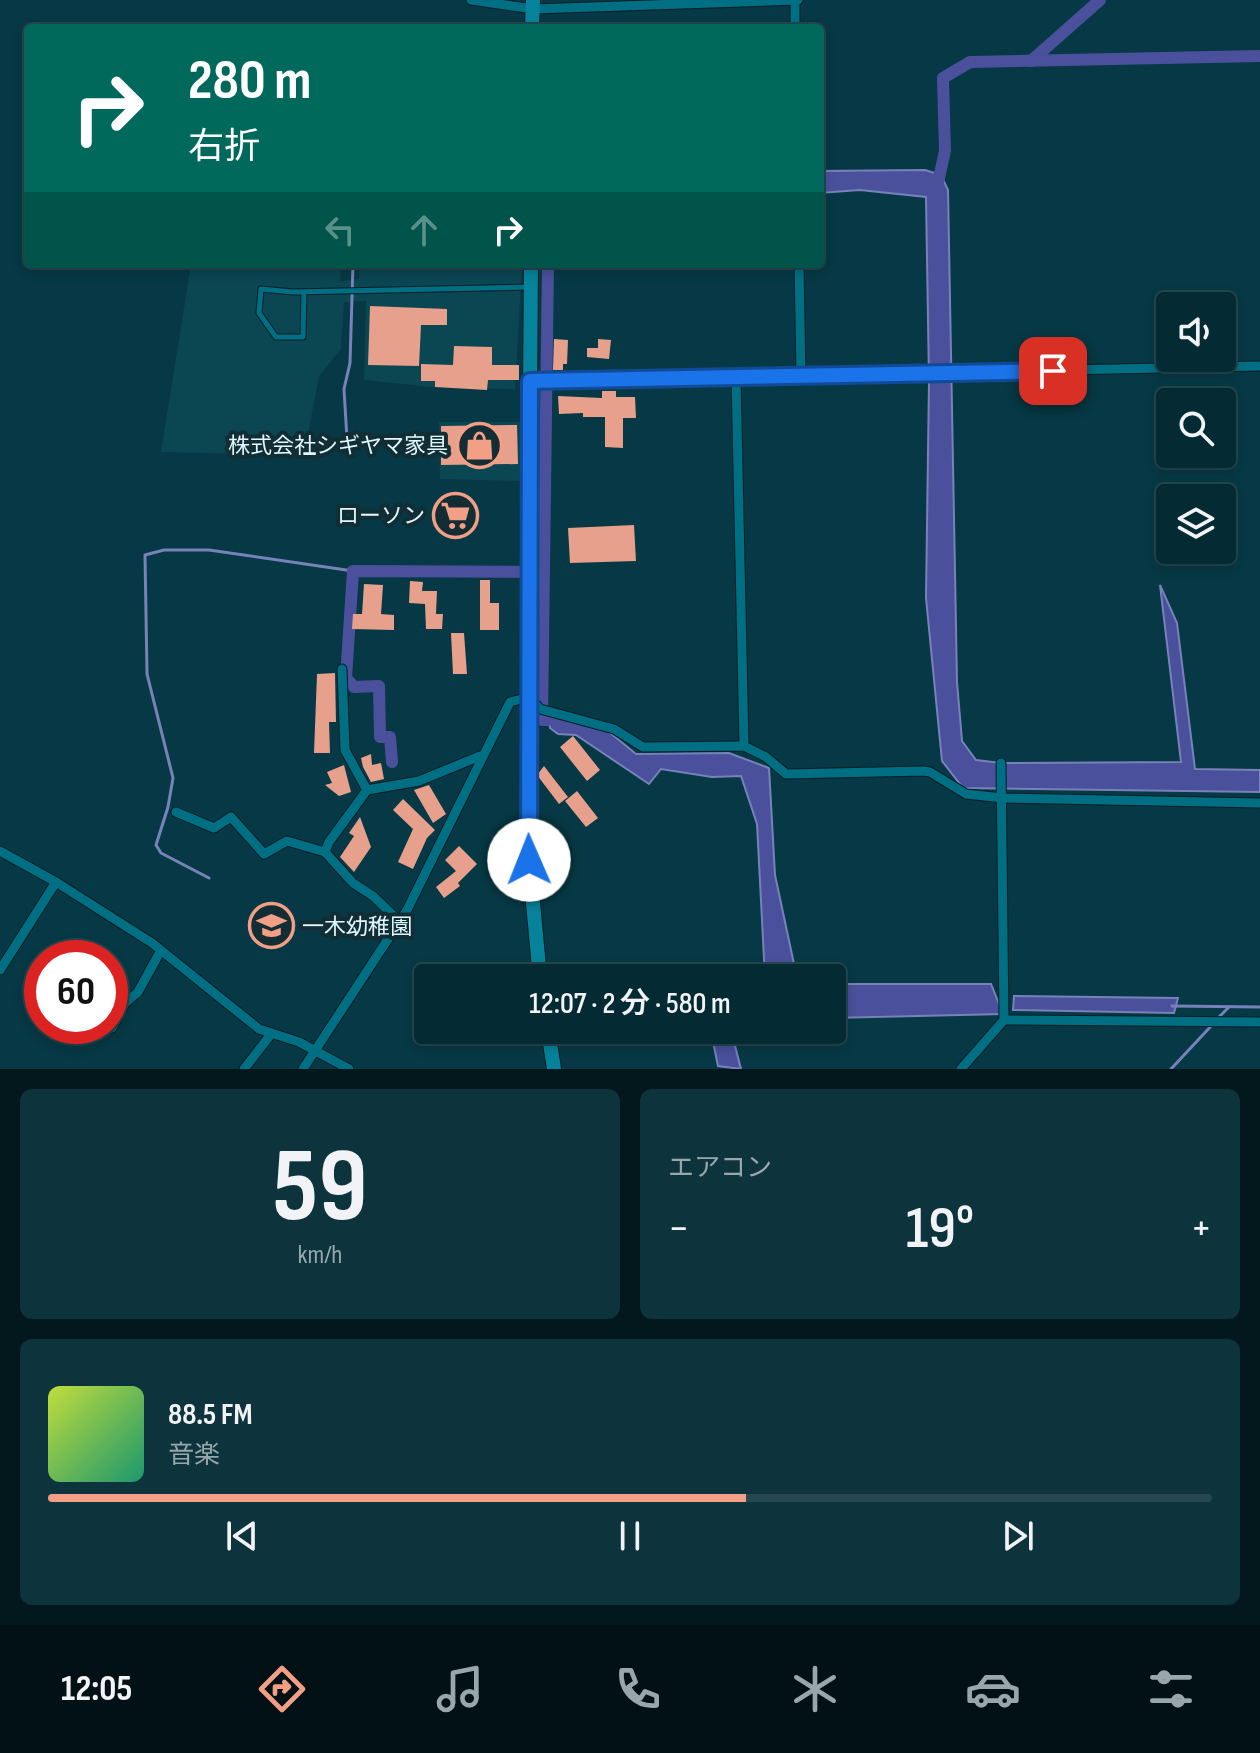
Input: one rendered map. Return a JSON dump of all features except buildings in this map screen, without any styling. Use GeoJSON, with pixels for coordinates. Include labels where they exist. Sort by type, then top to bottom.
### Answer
{"type":"FeatureCollection","features":[{"type":"Feature","properties":{"kind":"main road"},"geometry":{"type":"LineString","coordinates":[[532,24],[533,4]]}},
{"type":"Feature","properties":{"kind":"main road"},"geometry":{"type":"LineString","coordinates":[[531,268],[529,860],[539,964]]}},
{"type":"Feature","properties":{"kind":"main road"},"geometry":{"type":"LineString","coordinates":[[550,1044],[554,1069]]}},
{"type":"Feature","properties":{"kind":"street"},"geometry":{"type":"LineString","coordinates":[[471,0],[533,4],[796,1],[795,24]]}},
{"type":"Feature","properties":{"kind":"street"},"geometry":{"type":"LineString","coordinates":[[799,268],[801,376]]}},
{"type":"Feature","properties":{"kind":"street"},"geometry":{"type":"LineString","coordinates":[[530,381],[1260,366]]}},
{"type":"Feature","properties":{"kind":"street"},"geometry":{"type":"LineString","coordinates":[[736,378],[744,746]]}},
{"type":"Feature","properties":{"kind":"street"},"geometry":{"type":"LineString","coordinates":[[342,669],[345,750],[367,790]]}},
{"type":"Feature","properties":{"kind":"street"},"geometry":{"type":"LineString","coordinates":[[303,1069],[400,922],[480,756],[510,702],[529,697],[540,709],[614,729],[643,747],[744,746],[766,757],[786,774],[930,772],[966,794],[1260,803]]}},
{"type":"Feature","properties":{"kind":"street"},"geometry":{"type":"LineString","coordinates":[[325,852],[367,790],[419,781],[480,756]]}},
{"type":"Feature","properties":{"kind":"street"},"geometry":{"type":"LineString","coordinates":[[961,1069],[1004,1017],[1001,763]]}},
{"type":"Feature","properties":{"kind":"street"},"geometry":{"type":"LineString","coordinates":[[176,812],[214,828],[231,817],[264,854],[287,841],[325,852],[353,883],[373,896],[400,922]]}},
{"type":"Feature","properties":{"kind":"street"},"geometry":{"type":"LineString","coordinates":[[0,851],[129,928],[259,1029],[299,1042],[349,1069]]}},
{"type":"Feature","properties":{"kind":"street"},"geometry":{"type":"LineString","coordinates":[[0,970],[56,882]]}},
{"type":"Feature","properties":{"kind":"street"},"geometry":{"type":"LineString","coordinates":[[128,1000],[138,992],[160,952]]}},
{"type":"Feature","properties":{"kind":"street"},"geometry":{"type":"LineString","coordinates":[[1004,1017],[1260,1022]]}},
{"type":"Feature","properties":{"kind":"street"},"geometry":{"type":"LineString","coordinates":[[244,1069],[272,1033]]}},
{"type":"Feature","properties":{"kind":"lane"},"geometry":{"type":"LineString","coordinates":[[304,292],[303,337],[276,337],[259,313],[261,289],[304,292],[531,287]]}},
{"type":"Feature","properties":{"kind":"shaded area"},"geometry":{"type":"Polygon","coordinates":[[[190,268],[341,268],[340,281],[359,279],[360,268],[522,268],[515,389],[432,387],[364,380],[366,301],[344,302],[341,349],[319,376],[304,455],[161,452],[190,268]]]}},
{"type":"Feature","properties":{"kind":"shaded area","name":"株式会社シギヤマ家具"},"geometry":{"type":"Polygon","coordinates":[[[439,422],[522,422],[523,481],[440,479],[439,422]]]}},
{"type":"Feature","properties":{"kind":"water"},"geometry":{"type":"Polygon","coordinates":[[[925,170],[941,175],[948,190],[957,682],[962,741],[976,760],[1001,763],[1181,762],[1160,585],[1177,623],[1195,769],[1260,770],[1260,792],[963,788],[942,761],[926,598],[929,381],[926,197],[860,190],[824,193],[824,171],[925,170]]]}},
{"type":"Feature","properties":{"kind":"water"},"geometry":{"type":"Polygon","coordinates":[[[548,714],[608,731],[636,754],[729,753],[769,768],[775,875],[794,964],[764,964],[757,824],[741,776],[712,777],[661,769],[649,784],[576,735],[558,734],[550,728],[548,714]]]}},
{"type":"Feature","properties":{"kind":"water"},"geometry":{"type":"Polygon","coordinates":[[[846,984],[991,984],[1003,1014],[846,1018],[846,984]]]}},
{"type":"Feature","properties":{"kind":"water"},"geometry":{"type":"Polygon","coordinates":[[[1014,996],[1178,998],[1174,1013],[1013,1010],[1014,996]]]}},
{"type":"Feature","properties":{"kind":"water"},"geometry":{"type":"Polygon","coordinates":[[[713,1044],[735,1044],[741,1069],[718,1066],[713,1044]]]}},
{"type":"Feature","properties":{"kind":"waterway"},"geometry":{"type":"LineString","coordinates":[[1031,61],[1100,0]]}},
{"type":"Feature","properties":{"kind":"waterway"},"geometry":{"type":"LineString","coordinates":[[937,187],[945,151],[943,78],[970,62],[1260,56]]}},
{"type":"Feature","properties":{"kind":"waterway"},"geometry":{"type":"LineString","coordinates":[[348,456],[344,389],[350,363],[353,268]]}},
{"type":"Feature","properties":{"kind":"waterway"},"geometry":{"type":"LineString","coordinates":[[548,268],[542,720],[548,720]]}},
{"type":"Feature","properties":{"kind":"waterway"},"geometry":{"type":"LineString","coordinates":[[209,878],[161,853],[156,845],[173,778],[147,674],[145,555],[164,550],[209,550],[353,571]]}},
{"type":"Feature","properties":{"kind":"waterway"},"geometry":{"type":"LineString","coordinates":[[392,762],[390,737],[380,737],[379,686],[354,687],[346,678],[353,571],[538,572]]}},
{"type":"Feature","properties":{"kind":"waterway"},"geometry":{"type":"LineString","coordinates":[[1172,1006],[1260,1007]]}},
{"type":"Feature","properties":{"kind":"waterway"},"geometry":{"type":"LineString","coordinates":[[1218,1018],[1229,1007]]}},
{"type":"Feature","properties":{"kind":"waterway"},"geometry":{"type":"LineString","coordinates":[[1171,1069],[1213,1024]]}},
{"type":"Feature","properties":{"kind":"place","name":"株式会社シギヤマ家具"},"geometry":{"type":"Point","coordinates":[479,445]}},
{"type":"Feature","properties":{"kind":"place","name":"ローソン"},"geometry":{"type":"Point","coordinates":[456,515]}},
{"type":"Feature","properties":{"kind":"place","name":"一木幼稚園"},"geometry":{"type":"Point","coordinates":[271,926]}},
{"type":"Feature","properties":{"kind":"route"},"geometry":{"type":"LineString","coordinates":[[529,860],[530,381],[1053,371]]}}]}
